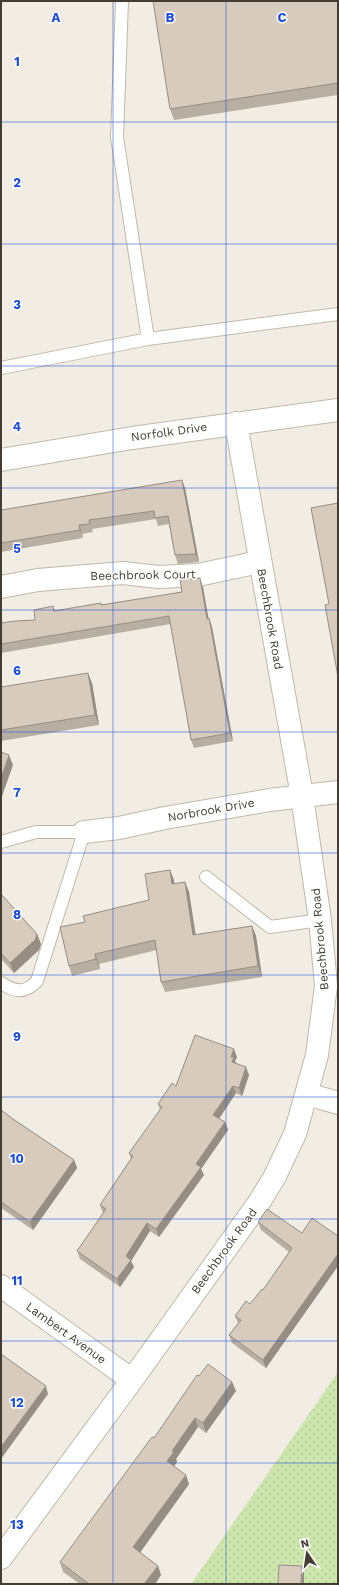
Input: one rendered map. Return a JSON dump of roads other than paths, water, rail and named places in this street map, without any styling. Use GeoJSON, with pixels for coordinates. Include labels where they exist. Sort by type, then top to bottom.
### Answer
{"type":"FeatureCollection","features":[{"type":"Feature","properties":{"kind":"street","name":"Norfolk Drive"},"geometry":{"type":"LineString","coordinates":[[1,460],[132,438],[338,410]]}},
{"type":"Feature","properties":{"kind":"street","name":"Beechbrook Road"},"geometry":{"type":"LineString","coordinates":[[1,1558],[132,1380],[258,1204],[274,1178],[295,1134],[318,1055],[326,986],[320,920],[302,796],[236,423]]}},
{"type":"Feature","properties":{"kind":"street","name":"Beechbrook Court"},"geometry":{"type":"LineString","coordinates":[[1,587],[38,580],[123,573],[159,577],[198,575],[260,562]]}},
{"type":"Feature","properties":{"kind":"street","name":"Norbrook Drive"},"geometry":{"type":"LineString","coordinates":[[84,832],[119,828],[165,818],[302,796],[338,792]]}},
{"type":"Feature","properties":{"kind":"street"},"geometry":{"type":"LineString","coordinates":[[307,1094],[338,1103]]}},
{"type":"Feature","properties":{"kind":"street","name":"Lambert Avenue"},"geometry":{"type":"LineString","coordinates":[[1,1286],[132,1380]]}},
{"type":"Feature","properties":{"kind":"lane"},"geometry":{"type":"LineString","coordinates":[[122,1],[117,137],[148,339]]}},
{"type":"Feature","properties":{"kind":"lane"},"geometry":{"type":"LineString","coordinates":[[1,368],[148,339],[338,314]]}},
{"type":"Feature","properties":{"kind":"lane"},"geometry":{"type":"LineString","coordinates":[[1,842],[36,832],[84,832],[37,981],[31,987],[21,991],[10,990],[1,983]]}},
{"type":"Feature","properties":{"kind":"lane"},"geometry":{"type":"LineString","coordinates":[[206,877],[270,928],[320,920]]}}]}
